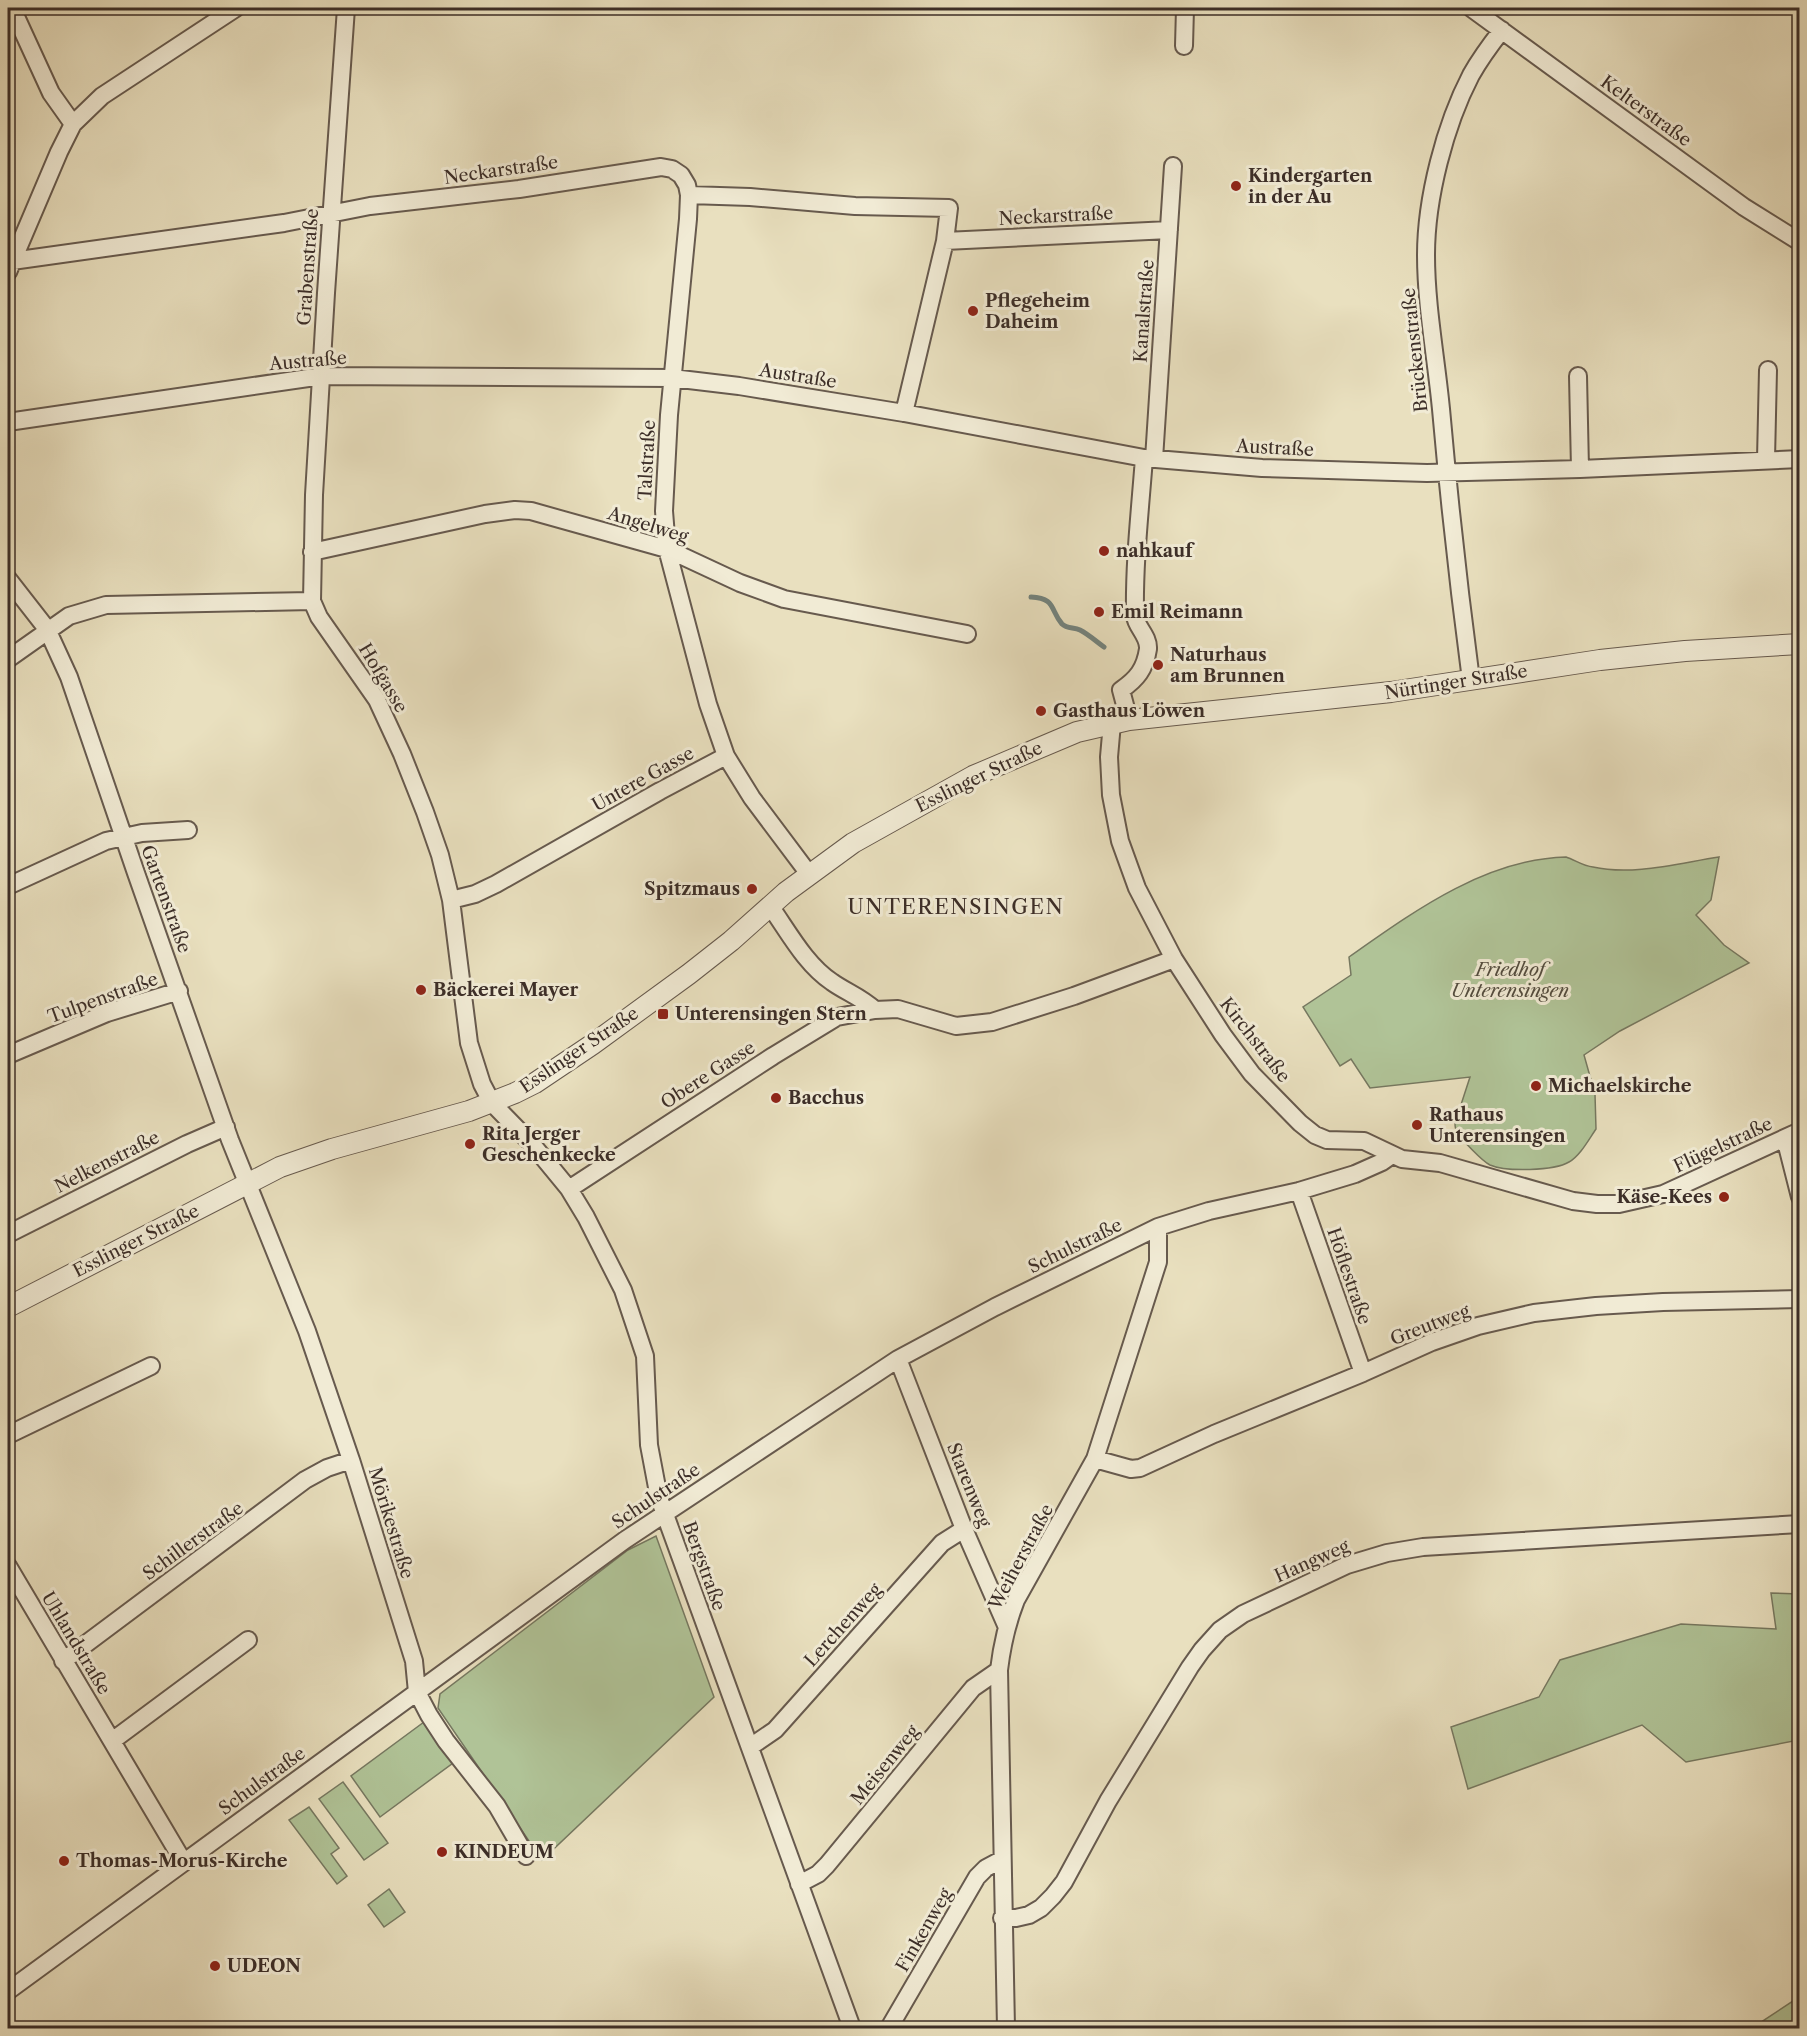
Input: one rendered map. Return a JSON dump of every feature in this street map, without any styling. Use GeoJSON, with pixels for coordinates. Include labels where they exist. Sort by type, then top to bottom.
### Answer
{"type":"FeatureCollection","features":[{"type":"Feature","properties":{"kind":"street"},"geometry":{"type":"LineString","coordinates":[[12,8],[51,93],[73,124]]}},
{"type":"Feature","properties":{"kind":"street"},"geometry":{"type":"LineString","coordinates":[[10,266],[73,124],[91,106],[121,83],[236,8]]}},
{"type":"Feature","properties":{"kind":"street","name":"Grabenstraße"},"geometry":{"type":"LineString","coordinates":[[312,600],[314,495],[346,8]]}},
{"type":"Feature","properties":{"kind":"street"},"geometry":{"type":"LineString","coordinates":[[1184,46],[1185,8]]}},
{"type":"Feature","properties":{"kind":"street","name":"Kelterstraße"},"geometry":{"type":"LineString","coordinates":[[1471,8],[1744,207],[1800,243]]}},
{"type":"Feature","properties":{"kind":"street","name":"Brückenstraße"},"geometry":{"type":"LineString","coordinates":[[1471,680],[1446,472],[1427,280],[1426,233],[1442,157],[1457,109],[1471,75],[1502,30]]}},
{"type":"Feature","properties":{"kind":"street","name":"Kanalstraße"},"geometry":{"type":"LineString","coordinates":[[1121,721],[1121,690],[1135,680],[1143,668],[1148,646],[1135,620],[1137,540],[1149,458],[1173,166]]}},
{"type":"Feature","properties":{"kind":"street","name":"Neckarstraße"},"geometry":{"type":"LineString","coordinates":[[10,266],[284,223],[370,206],[519,189],[661,167],[672,169],[681,175],[689,195]]}},
{"type":"Feature","properties":{"kind":"street"},"geometry":{"type":"LineString","coordinates":[[689,195],[770,198],[855,206],[949,208],[945,242],[904,413]]}},
{"type":"Feature","properties":{"kind":"street","name":"Talstraße"},"geometry":{"type":"LineString","coordinates":[[689,195],[672,378],[664,511],[667,549],[706,696],[726,756]]}},
{"type":"Feature","properties":{"kind":"street","name":"Neckarstraße"},"geometry":{"type":"LineString","coordinates":[[945,242],[1169,230]]}},
{"type":"Feature","properties":{"kind":"street"},"geometry":{"type":"LineString","coordinates":[[1766,459],[1768,370]]}},
{"type":"Feature","properties":{"kind":"street","name":"Austraße"},"geometry":{"type":"LineString","coordinates":[[8,422],[322,376],[672,378],[739,386],[904,413],[1149,458],[1262,468],[1446,472],[1580,469],[1800,459]]}},
{"type":"Feature","properties":{"kind":"street"},"geometry":{"type":"LineString","coordinates":[[1578,376],[1580,469]]}},
{"type":"Feature","properties":{"kind":"street","name":"Angelweg"},"geometry":{"type":"LineString","coordinates":[[312,552],[485,514],[515,510],[531,511],[667,549],[740,583],[784,599],[967,634]]}},
{"type":"Feature","properties":{"kind":"street"},"geometry":{"type":"LineString","coordinates":[[8,579],[47,629]]}},
{"type":"Feature","properties":{"kind":"street"},"geometry":{"type":"LineString","coordinates":[[8,659],[47,629],[69,616],[106,605],[312,600]]}},
{"type":"Feature","properties":{"kind":"street","name":"Hofgasse"},"geometry":{"type":"LineString","coordinates":[[312,600],[319,617],[377,700],[402,754],[440,855],[451,900],[469,1043],[482,1084],[492,1103]]}},
{"type":"Feature","properties":{"kind":"street","name":"Gartenstraße"},"geometry":{"type":"LineString","coordinates":[[47,629],[76,695],[123,836],[226,1127],[249,1182]]}},
{"type":"Feature","properties":{"kind":"street","name":"Nürtinger Straße"},"geometry":{"type":"LineString","coordinates":[[1121,721],[1391,692],[1645,655],[1800,644]]}},
{"type":"Feature","properties":{"kind":"street","name":"Esslinger Straße"},"geometry":{"type":"LineString","coordinates":[[8,1307],[249,1182],[302,1158],[447,1118],[492,1103],[535,1083],[593,1044],[705,962],[809,874],[853,843],[972,776],[1044,744],[1077,732],[1121,721]]}},
{"type":"Feature","properties":{"kind":"street","name":"Kirchstraße"},"geometry":{"type":"LineString","coordinates":[[1121,721],[1109,778],[1120,841],[1137,888],[1174,959],[1223,1035],[1252,1074],[1300,1123],[1315,1135],[1327,1140],[1364,1142],[1402,1159],[1440,1163],[1581,1202],[1619,1204],[1663,1194]]}},
{"type":"Feature","properties":{"kind":"street"},"geometry":{"type":"LineString","coordinates":[[726,756],[752,798],[809,874]]}},
{"type":"Feature","properties":{"kind":"street","name":"Untere Gasse"},"geometry":{"type":"LineString","coordinates":[[451,900],[475,894],[496,884],[726,756]]}},
{"type":"Feature","properties":{"kind":"street"},"geometry":{"type":"LineString","coordinates":[[8,886],[106,841],[123,836],[188,830]]}},
{"type":"Feature","properties":{"kind":"street"},"geometry":{"type":"LineString","coordinates":[[770,906],[813,966],[831,981],[862,998],[875,1010]]}},
{"type":"Feature","properties":{"kind":"street","name":"Obere Gasse"},"geometry":{"type":"LineString","coordinates":[[569,1189],[826,1022],[849,1014],[898,1009],[956,1026],[972,1026],[992,1022],[1086,992],[1174,959]]}},
{"type":"Feature","properties":{"kind":"street","name":"Tulpenstraße"},"geometry":{"type":"LineString","coordinates":[[8,1056],[107,1013],[179,991]]}},
{"type":"Feature","properties":{"kind":"street","name":"Bergstraße"},"geometry":{"type":"LineString","coordinates":[[492,1103],[532,1144],[569,1189],[623,1290],[645,1356],[652,1467],[664,1514],[852,2028]]}},
{"type":"Feature","properties":{"kind":"street","name":"Nelkenstraße"},"geometry":{"type":"LineString","coordinates":[[8,1234],[187,1144],[226,1127]]}},
{"type":"Feature","properties":{"kind":"street"},"geometry":{"type":"LineString","coordinates":[[1792,1134],[1800,1197]]}},
{"type":"Feature","properties":{"kind":"street","name":"Flügelstraße"},"geometry":{"type":"LineString","coordinates":[[1663,1194],[1792,1134]]}},
{"type":"Feature","properties":{"kind":"street","name":"Schulstraße"},"geometry":{"type":"LineString","coordinates":[[8,1991],[608,1552],[898,1359],[995,1307],[1158,1227],[1209,1211],[1299,1191],[1355,1174],[1392,1155]]}},
{"type":"Feature","properties":{"kind":"street","name":"Mörikestraße"},"geometry":{"type":"LineString","coordinates":[[249,1182],[307,1331],[351,1460],[414,1661],[417,1692],[446,1741],[497,1806],[526,1856]]}},
{"type":"Feature","properties":{"kind":"street","name":"Höflestraße"},"geometry":{"type":"LineString","coordinates":[[1299,1191],[1363,1373]]}},
{"type":"Feature","properties":{"kind":"street","name":"Weiherstraße"},"geometry":{"type":"LineString","coordinates":[[1006,2028],[1002,1918],[999,1670],[1006,1625],[1016,1600],[1095,1459],[1158,1262],[1158,1227]]}},
{"type":"Feature","properties":{"kind":"street","name":"Greutweg"},"geometry":{"type":"LineString","coordinates":[[1095,1459],[1131,1469],[1140,1468],[1214,1434],[1444,1338],[1478,1326],[1534,1313],[1663,1302],[1800,1299]]}},
{"type":"Feature","properties":{"kind":"street","name":"Starenweg"},"geometry":{"type":"LineString","coordinates":[[898,1359],[964,1529],[1006,1625]]}},
{"type":"Feature","properties":{"kind":"street"},"geometry":{"type":"LineString","coordinates":[[8,1435],[151,1366]]}},
{"type":"Feature","properties":{"kind":"street","name":"Schillerstraße"},"geometry":{"type":"LineString","coordinates":[[63,1661],[305,1480],[327,1468],[351,1460]]}},
{"type":"Feature","properties":{"kind":"street","name":"Hangweg"},"geometry":{"type":"LineString","coordinates":[[1002,1918],[1029,1915],[1041,1908],[1053,1896],[1064,1882],[1108,1801],[1202,1650],[1231,1621],[1260,1605],[1347,1565],[1376,1556],[1423,1547],[1800,1524]]}},
{"type":"Feature","properties":{"kind":"street","name":"Lerchenweg"},"geometry":{"type":"LineString","coordinates":[[750,1747],[775,1730],[942,1543],[964,1529]]}},
{"type":"Feature","properties":{"kind":"street","name":"Uhlandstraße"},"geometry":{"type":"LineString","coordinates":[[8,1567],[183,1861]]}},
{"type":"Feature","properties":{"kind":"street"},"geometry":{"type":"LineString","coordinates":[[112,1741],[248,1640]]}},
{"type":"Feature","properties":{"kind":"street","name":"Meisenweg"},"geometry":{"type":"LineString","coordinates":[[800,1884],[818,1874],[827,1865],[973,1688],[999,1670]]}},
{"type":"Feature","properties":{"kind":"street","name":"Finkenweg"},"geometry":{"type":"LineString","coordinates":[[889,2028],[973,1883],[986,1868],[1001,1860]]}},
{"type":"Feature","properties":{"kind":"green space","name":"Friedhof Unterensingen"},"geometry":{"type":"Polygon","coordinates":[[[1566,857],[1589,866],[1624,870],[1656,868],[1719,857],[1711,900],[1696,915],[1724,945],[1749,963],[1620,1031],[1584,1055],[1595,1094],[1596,1129],[1577,1156],[1562,1165],[1542,1169],[1518,1170],[1497,1167],[1490,1165],[1477,1155],[1455,1129],[1470,1077],[1370,1088],[1351,1059],[1340,1066],[1303,1007],[1351,975],[1349,957],[1424,906],[1451,891],[1507,867],[1536,860],[1566,857]]]}},
{"type":"Feature","properties":{"kind":"green space"},"geometry":{"type":"Polygon","coordinates":[[[656,1536],[714,1697],[542,1860],[438,1708],[440,1694],[628,1550],[656,1536]]]}},
{"type":"Feature","properties":{"kind":"green space"},"geometry":{"type":"Polygon","coordinates":[[[1771,1593],[1799,1594],[1799,1740],[1686,1762],[1642,1725],[1468,1789],[1451,1727],[1539,1697],[1560,1660],[1681,1624],[1776,1629],[1771,1593]]]}},
{"type":"Feature","properties":{"kind":"green space"},"geometry":{"type":"Polygon","coordinates":[[[424,1722],[453,1763],[380,1817],[351,1776],[424,1722]]]}},
{"type":"Feature","properties":{"kind":"green space"},"geometry":{"type":"Polygon","coordinates":[[[343,1782],[388,1843],[364,1860],[319,1799],[343,1782]]]}},
{"type":"Feature","properties":{"kind":"green space"},"geometry":{"type":"Polygon","coordinates":[[[309,1807],[339,1848],[331,1854],[347,1876],[337,1884],[289,1820],[309,1807]]]}},
{"type":"Feature","properties":{"kind":"green space"},"geometry":{"type":"Polygon","coordinates":[[[389,1889],[405,1912],[384,1927],[368,1905],[389,1889]]]}},
{"type":"Feature","properties":{"kind":"green space"},"geometry":{"type":"Polygon","coordinates":[[[1799,1997],[1799,2028],[1752,2028],[1799,1997]]]}},
{"type":"Feature","properties":{"kind":"waterway"},"geometry":{"type":"LineString","coordinates":[[1031,597],[1049,602],[1062,624],[1080,630],[1104,647]]}},
{"type":"Feature","properties":{"kind":"place","name":"Kindergarten in der Au"},"geometry":{"type":"Point","coordinates":[1236,186]}},
{"type":"Feature","properties":{"kind":"place","name":"Pflegeheim Daheim"},"geometry":{"type":"Point","coordinates":[973,311]}},
{"type":"Feature","properties":{"kind":"place","name":"nahkauf"},"geometry":{"type":"Point","coordinates":[1104,551]}},
{"type":"Feature","properties":{"kind":"place","name":"Emil Reimann"},"geometry":{"type":"Point","coordinates":[1099,612]}},
{"type":"Feature","properties":{"kind":"place","name":"Naturhaus am Brunnen"},"geometry":{"type":"Point","coordinates":[1158,665]}},
{"type":"Feature","properties":{"kind":"place","name":"Gasthaus Löwen"},"geometry":{"type":"Point","coordinates":[1041,711]}},
{"type":"Feature","properties":{"kind":"place","name":"Spitzmaus"},"geometry":{"type":"Point","coordinates":[752,889]}},
{"type":"Feature","properties":{"kind":"place","name":"Bäckerei Mayer"},"geometry":{"type":"Point","coordinates":[421,990]}},
{"type":"Feature","properties":{"kind":"place","name":"Unterensingen Stern"},"geometry":{"type":"Point","coordinates":[663,1014]}},
{"type":"Feature","properties":{"kind":"place","name":"Michaelskirche"},"geometry":{"type":"Point","coordinates":[1536,1086]}},
{"type":"Feature","properties":{"kind":"place","name":"Bacchus"},"geometry":{"type":"Point","coordinates":[776,1098]}},
{"type":"Feature","properties":{"kind":"place","name":"Rathaus Unterensingen"},"geometry":{"type":"Point","coordinates":[1417,1125]}},
{"type":"Feature","properties":{"kind":"place","name":"Rita Jerger Geschenkecke"},"geometry":{"type":"Point","coordinates":[470,1144]}},
{"type":"Feature","properties":{"kind":"place","name":"Käse-Kees"},"geometry":{"type":"Point","coordinates":[1724,1197]}},
{"type":"Feature","properties":{"kind":"place","name":"KINDEUM"},"geometry":{"type":"Point","coordinates":[442,1852]}},
{"type":"Feature","properties":{"kind":"place","name":"Thomas-Morus-Kirche"},"geometry":{"type":"Point","coordinates":[64,1861]}},
{"type":"Feature","properties":{"kind":"place","name":"UDEON"},"geometry":{"type":"Point","coordinates":[215,1966]}},
{"type":"Feature","properties":{"kind":"district","name":"UNTERENSINGEN"},"geometry":{"type":"Point","coordinates":[956,907]}}]}
